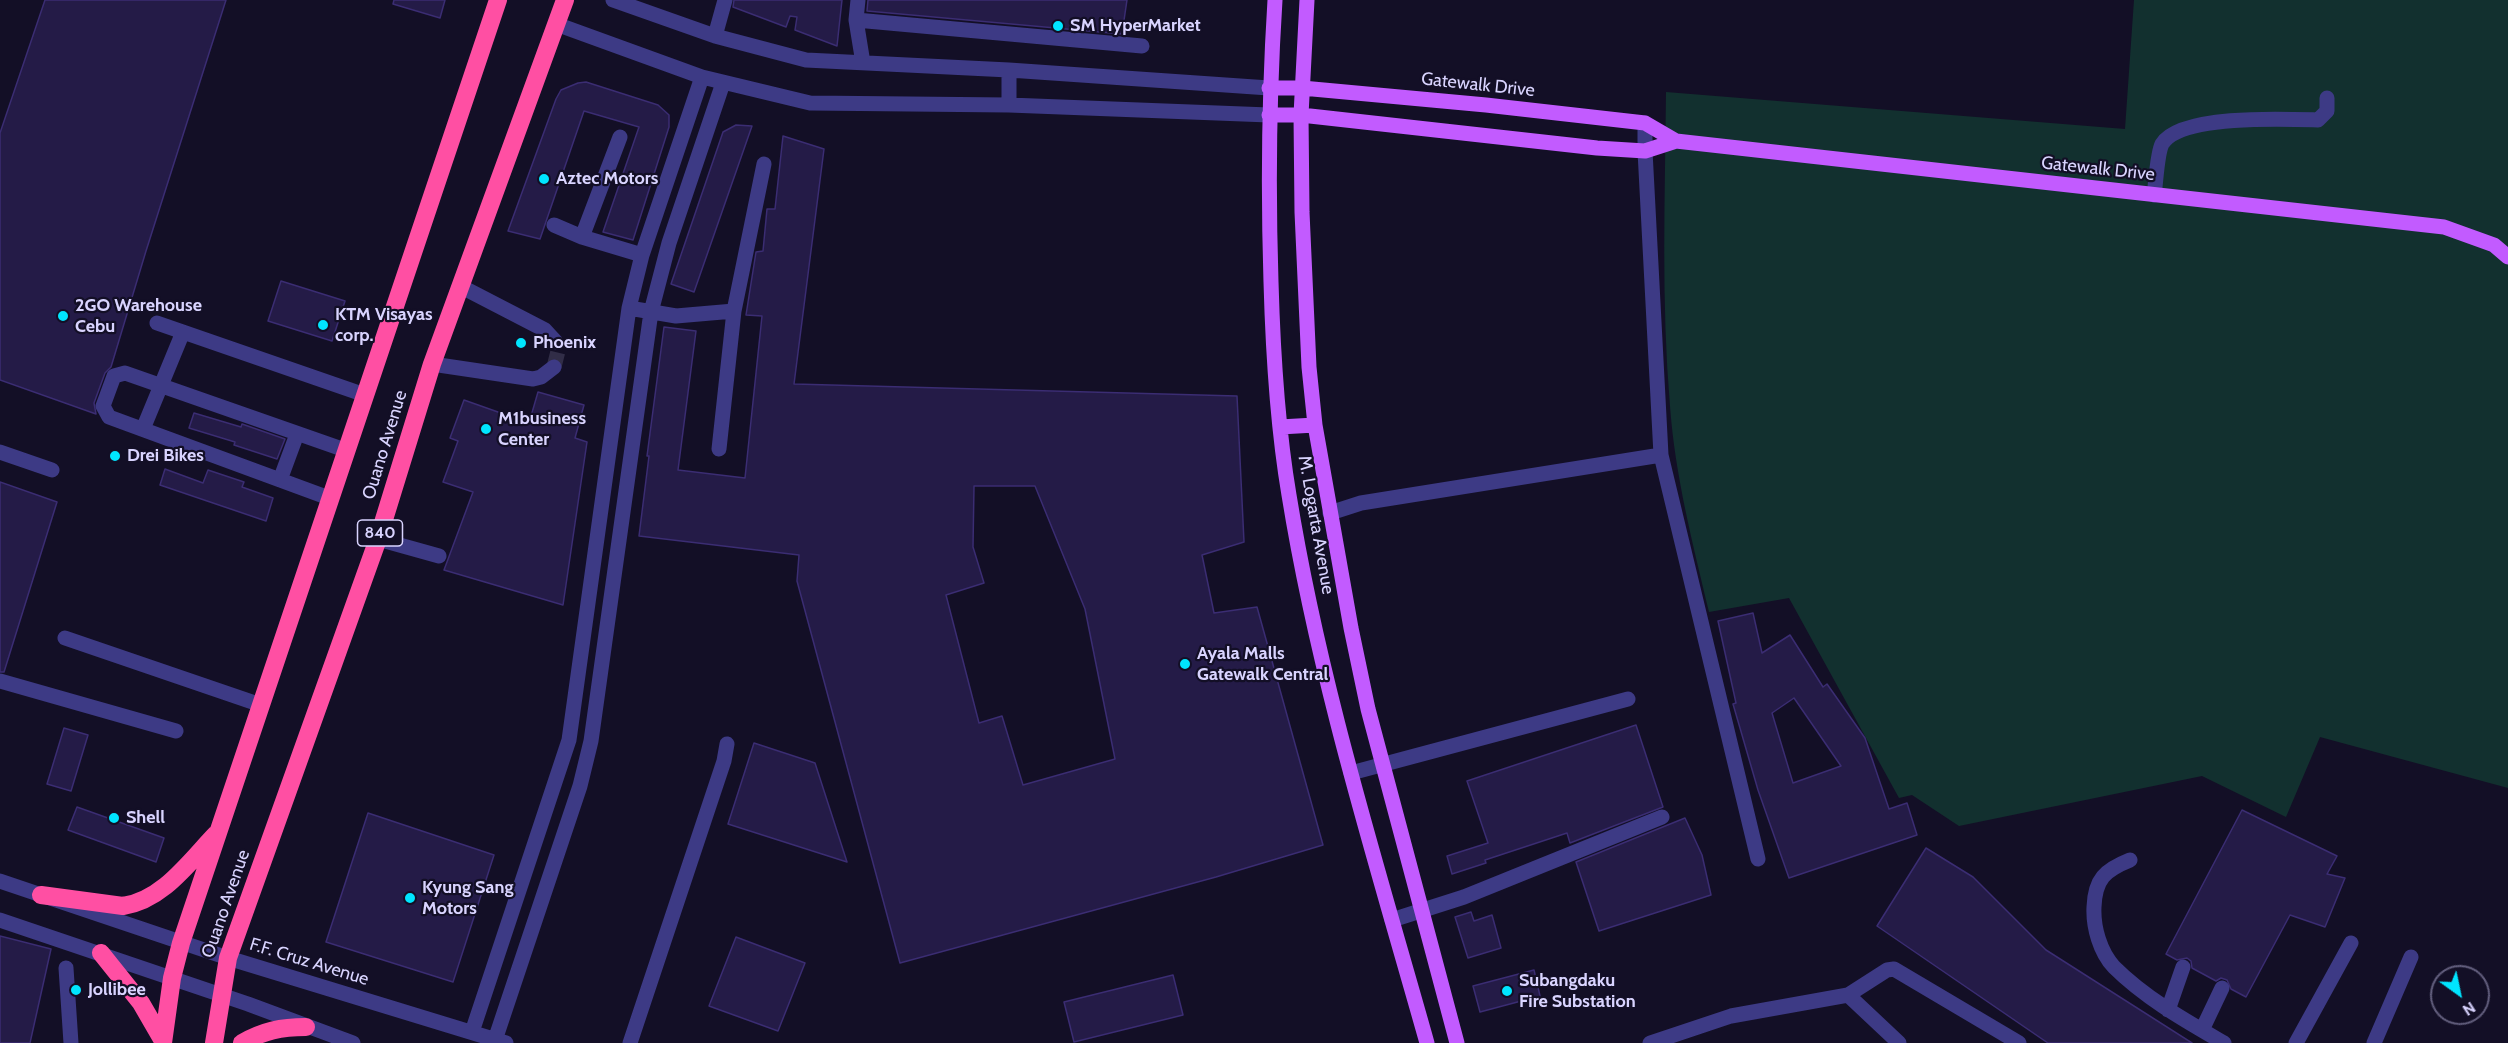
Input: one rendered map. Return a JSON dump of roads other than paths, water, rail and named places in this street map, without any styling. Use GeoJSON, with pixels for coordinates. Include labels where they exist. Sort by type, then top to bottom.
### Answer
{"type":"FeatureCollection","features":[{"type":"Feature","properties":{"kind":"highway","name":"Ouano Avenue"},"geometry":{"type":"LineString","coordinates":[[163,1042],[172,978],[182,943],[345,450],[498,0]]}},
{"type":"Feature","properties":{"kind":"highway","name":"Ouano Avenue"},"geometry":{"type":"LineString","coordinates":[[214,1043],[220,995],[228,958],[378,539],[432,364],[565,0]]}},
{"type":"Feature","properties":{"kind":"highway"},"geometry":{"type":"LineString","coordinates":[[41,895],[123,906],[135,904],[160,892],[219,830]]}},
{"type":"Feature","properties":{"kind":"highway"},"geometry":{"type":"LineString","coordinates":[[101,954],[141,1003],[163,1042]]}},
{"type":"Feature","properties":{"kind":"highway"},"geometry":{"type":"LineString","coordinates":[[242,1043],[260,1033],[282,1027],[306,1027]]}},
{"type":"Feature","properties":{"kind":"main road","name":"M. Logarta Avenue"},"geometry":{"type":"LineString","coordinates":[[1275,0],[1269,88],[1273,366],[1288,495],[1316,632],[1351,774],[1426,1043]]}},
{"type":"Feature","properties":{"kind":"main road","name":"M. Logarta Avenue"},"geometry":{"type":"LineString","coordinates":[[1308,0],[1301,115],[1304,260],[1309,367],[1315,425],[1351,628],[1368,709],[1457,1043]]}},
{"type":"Feature","properties":{"kind":"main road","name":"Gatewalk Drive"},"geometry":{"type":"LineString","coordinates":[[1269,88],[1302,88],[1486,105],[1645,123],[1677,141],[2444,227],[2494,245],[2508,257]]}},
{"type":"Feature","properties":{"kind":"main road","name":"Gatewalk Drive"},"geometry":{"type":"LineString","coordinates":[[1269,115],[1301,115],[1597,148],[1645,151],[1677,141]]}},
{"type":"Feature","properties":{"kind":"main road"},"geometry":{"type":"LineString","coordinates":[[1280,428],[1315,425]]}},
{"type":"Feature","properties":{"kind":"street"},"geometry":{"type":"LineString","coordinates":[[613,0],[715,36],[806,60],[1010,70],[1269,88]]}},
{"type":"Feature","properties":{"kind":"street"},"geometry":{"type":"LineString","coordinates":[[715,36],[725,0]]}},
{"type":"Feature","properties":{"kind":"street"},"geometry":{"type":"LineString","coordinates":[[858,0],[856,20],[863,63]]}},
{"type":"Feature","properties":{"kind":"street"},"geometry":{"type":"LineString","coordinates":[[856,20],[1142,46]]}},
{"type":"Feature","properties":{"kind":"street"},"geometry":{"type":"LineString","coordinates":[[556,24],[702,77],[810,103],[1008,105],[1269,115]]}},
{"type":"Feature","properties":{"kind":"street"},"geometry":{"type":"LineString","coordinates":[[1008,105],[1010,70]]}},
{"type":"Feature","properties":{"kind":"street"},"geometry":{"type":"LineString","coordinates":[[472,1032],[569,740],[629,308],[642,255],[702,77]]}},
{"type":"Feature","properties":{"kind":"street"},"geometry":{"type":"LineString","coordinates":[[500,1041],[580,786],[591,741],[651,312],[669,243],[723,83]]}},
{"type":"Feature","properties":{"kind":"street"},"geometry":{"type":"LineString","coordinates":[[2154,195],[2162,145],[2174,133],[2196,125],[2226,121],[2318,120],[2327,111],[2327,98]]}},
{"type":"Feature","properties":{"kind":"street"},"geometry":{"type":"LineString","coordinates":[[1645,123],[1661,455],[1758,859]]}},
{"type":"Feature","properties":{"kind":"street"},"geometry":{"type":"LineString","coordinates":[[582,237],[620,137]]}},
{"type":"Feature","properties":{"kind":"street"},"geometry":{"type":"LineString","coordinates":[[718,449],[734,311],[764,164]]}},
{"type":"Feature","properties":{"kind":"street"},"geometry":{"type":"LineString","coordinates":[[554,225],[582,237],[642,255]]}},
{"type":"Feature","properties":{"kind":"street"},"geometry":{"type":"LineString","coordinates":[[460,286],[545,330],[556,342]]}},
{"type":"Feature","properties":{"kind":"street"},"geometry":{"type":"LineString","coordinates":[[629,308],[676,316],[734,311]]}},
{"type":"Feature","properties":{"kind":"street"},"geometry":{"type":"LineString","coordinates":[[157,323],[365,395]]}},
{"type":"Feature","properties":{"kind":"street"},"geometry":{"type":"LineString","coordinates":[[143,429],[183,332]]}},
{"type":"Feature","properties":{"kind":"street"},"geometry":{"type":"LineString","coordinates":[[432,364],[533,379],[541,377],[554,367]]}},
{"type":"Feature","properties":{"kind":"street"},"geometry":{"type":"LineString","coordinates":[[329,498],[109,417],[103,406],[114,376],[125,373],[345,450]]}},
{"type":"Feature","properties":{"kind":"street"},"geometry":{"type":"LineString","coordinates":[[280,480],[297,434]]}},
{"type":"Feature","properties":{"kind":"street"},"geometry":{"type":"LineString","coordinates":[[0,452],[52,471]]}},
{"type":"Feature","properties":{"kind":"street"},"geometry":{"type":"LineString","coordinates":[[1330,513],[1361,503],[1661,455]]}},
{"type":"Feature","properties":{"kind":"street"},"geometry":{"type":"LineString","coordinates":[[378,539],[439,556]]}},
{"type":"Feature","properties":{"kind":"street"},"geometry":{"type":"LineString","coordinates":[[65,638],[261,705]]}},
{"type":"Feature","properties":{"kind":"street"},"geometry":{"type":"LineString","coordinates":[[0,681],[176,731]]}},
{"type":"Feature","properties":{"kind":"street"},"geometry":{"type":"LineString","coordinates":[[1351,774],[1628,699]]}},
{"type":"Feature","properties":{"kind":"street"},"geometry":{"type":"LineString","coordinates":[[569,740],[591,741]]}},
{"type":"Feature","properties":{"kind":"street"},"geometry":{"type":"LineString","coordinates":[[630,1043],[724,761],[727,744]]}},
{"type":"Feature","properties":{"kind":"street"},"geometry":{"type":"LineString","coordinates":[[1392,920],[1464,897],[1662,817]]}},
{"type":"Feature","properties":{"kind":"street"},"geometry":{"type":"LineString","coordinates":[[2130,860],[2112,867],[2100,880],[2094,894],[2097,936],[2114,966],[2168,1010],[2224,1043]]}},
{"type":"Feature","properties":{"kind":"street","name":"F.F. Cruz Avenue"},"geometry":{"type":"LineString","coordinates":[[0,881],[228,958],[500,1041]]}},
{"type":"Feature","properties":{"kind":"street"},"geometry":{"type":"LineString","coordinates":[[0,920],[172,978],[353,1043]]}},
{"type":"Feature","properties":{"kind":"street"},"geometry":{"type":"LineString","coordinates":[[2296,1043],[2351,943]]}},
{"type":"Feature","properties":{"kind":"street"},"geometry":{"type":"LineString","coordinates":[[2374,1043],[2410,957]]}},
{"type":"Feature","properties":{"kind":"street"},"geometry":{"type":"LineString","coordinates":[[2168,1010],[2183,967]]}},
{"type":"Feature","properties":{"kind":"street"},"geometry":{"type":"LineString","coordinates":[[66,968],[71,1043]]}},
{"type":"Feature","properties":{"kind":"street"},"geometry":{"type":"LineString","coordinates":[[1650,1043],[1731,1016],[1848,995],[1887,970],[1894,969],[2019,1043]]}},
{"type":"Feature","properties":{"kind":"street"},"geometry":{"type":"LineString","coordinates":[[2202,1030],[2222,988]]}},
{"type":"Feature","properties":{"kind":"street"},"geometry":{"type":"LineString","coordinates":[[1848,995],[1899,1043]]}},
{"type":"Feature","properties":{"kind":"tunnel"},"geometry":{"type":"LineString","coordinates":[[554,367],[558,351],[556,342]]}},
{"type":"Feature","properties":{"kind":"place","name":"SM HyperMarket"},"geometry":{"type":"Point","coordinates":[1058,26]}},
{"type":"Feature","properties":{"kind":"place","name":"Aztec Motors"},"geometry":{"type":"Point","coordinates":[544,179]}},
{"type":"Feature","properties":{"kind":"place","name":"2GO Warehouse Cebu"},"geometry":{"type":"Point","coordinates":[63,316]}},
{"type":"Feature","properties":{"kind":"place","name":"KTM Visayas corp."},"geometry":{"type":"Point","coordinates":[323,325]}},
{"type":"Feature","properties":{"kind":"place","name":"Phoenix"},"geometry":{"type":"Point","coordinates":[521,343]}},
{"type":"Feature","properties":{"kind":"place","name":"M1business Center"},"geometry":{"type":"Point","coordinates":[486,429]}},
{"type":"Feature","properties":{"kind":"place","name":"Drei Bikes"},"geometry":{"type":"Point","coordinates":[115,456]}},
{"type":"Feature","properties":{"kind":"place","name":"Ayala Malls Gatewalk Central"},"geometry":{"type":"Point","coordinates":[1185,664]}},
{"type":"Feature","properties":{"kind":"place","name":"Shell"},"geometry":{"type":"Point","coordinates":[114,818]}},
{"type":"Feature","properties":{"kind":"place","name":"Kyung Sang Motors"},"geometry":{"type":"Point","coordinates":[410,898]}},
{"type":"Feature","properties":{"kind":"place","name":"Jollibee"},"geometry":{"type":"Point","coordinates":[76,990]}},
{"type":"Feature","properties":{"kind":"place","name":"Subangdaku Fire Substation"},"geometry":{"type":"Point","coordinates":[1507,991]}}]}
